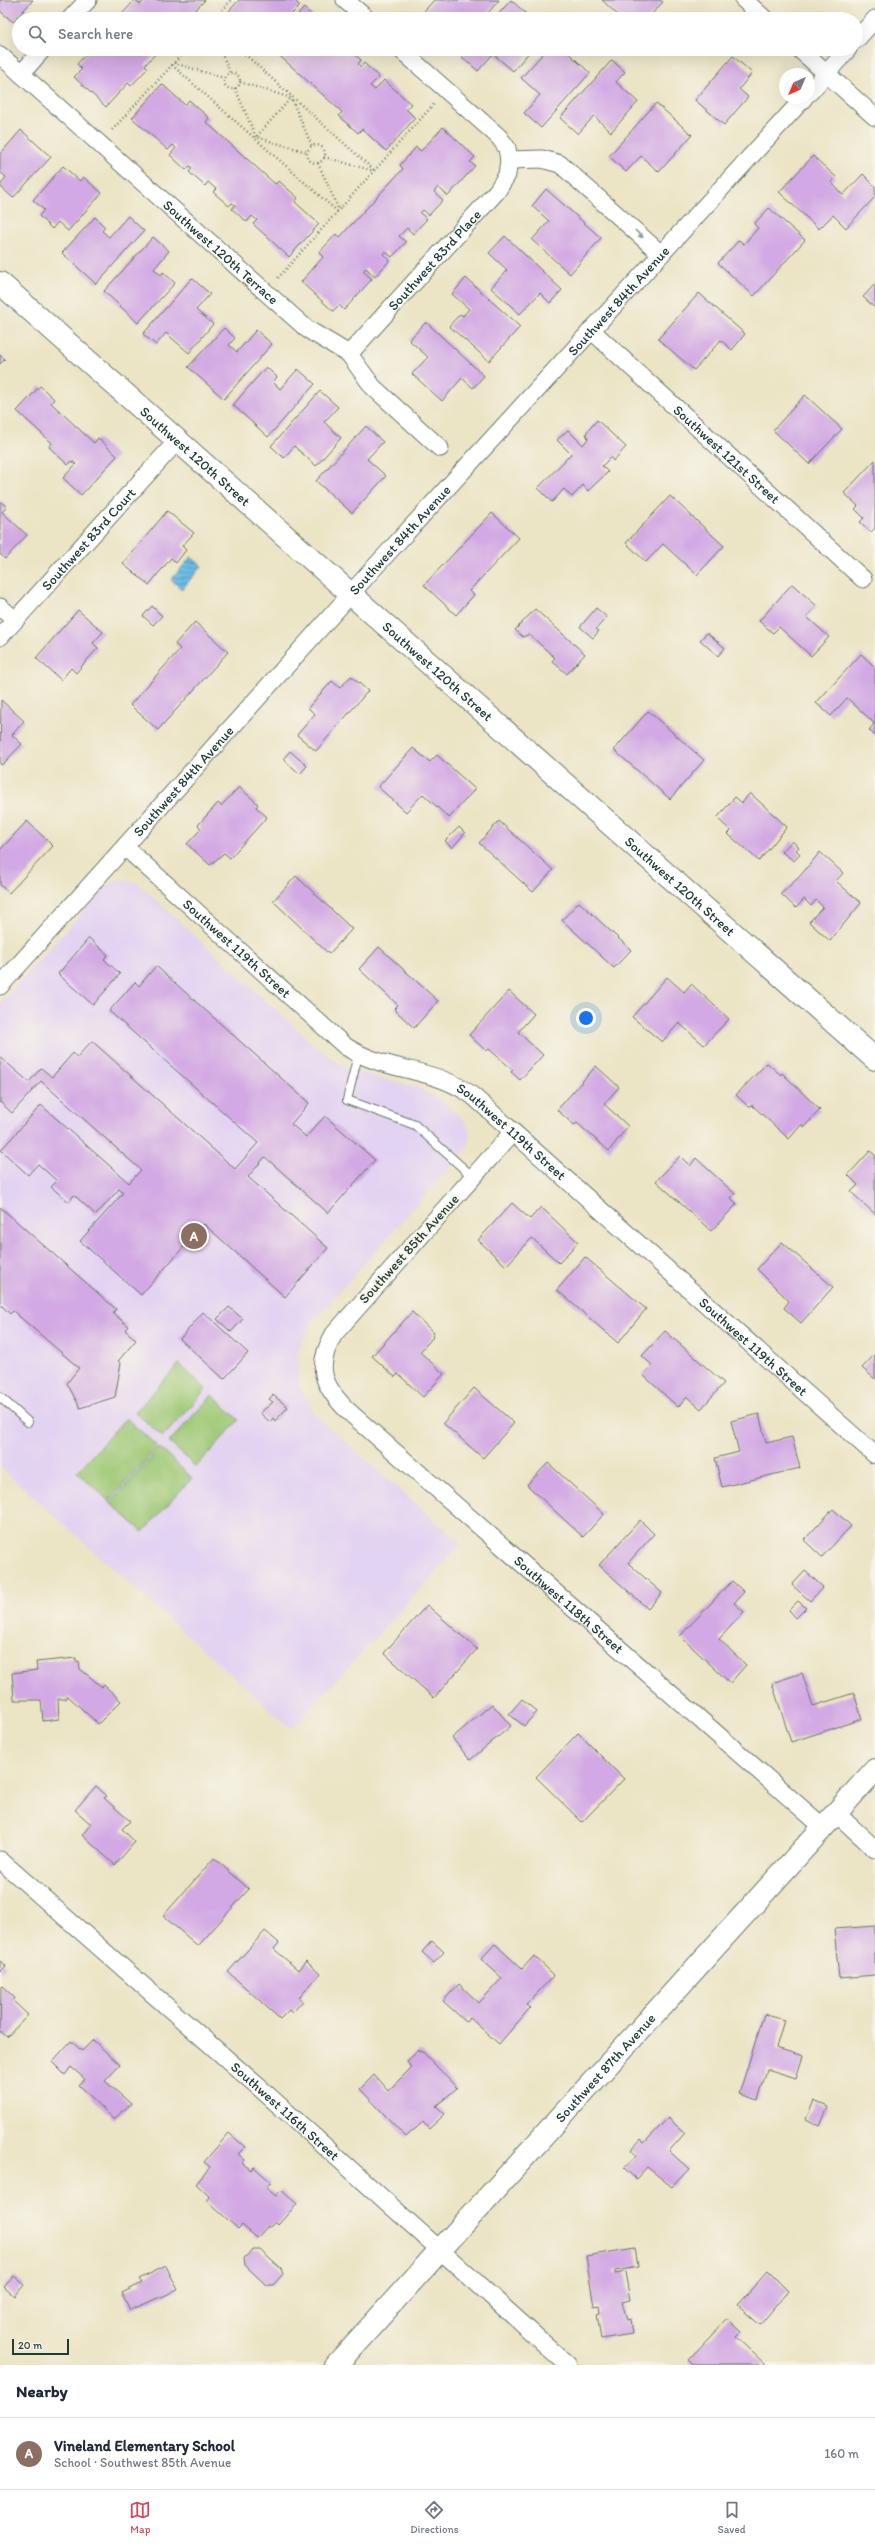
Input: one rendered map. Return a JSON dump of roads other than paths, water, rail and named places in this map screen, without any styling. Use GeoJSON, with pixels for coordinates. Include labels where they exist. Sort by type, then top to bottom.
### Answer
{"type":"FeatureCollection","features":[{"type":"Feature","properties":{"kind":"street"},"geometry":{"type":"LineString","coordinates":[[77,12],[88,0]]}},
{"type":"Feature","properties":{"kind":"street"},"geometry":{"type":"LineString","coordinates":[[346,0],[359,12]]}},
{"type":"Feature","properties":{"kind":"street"},"geometry":{"type":"LineString","coordinates":[[744,0],[758,12]]}},
{"type":"Feature","properties":{"kind":"street"},"geometry":{"type":"LineString","coordinates":[[863,32],[875,19]]}},
{"type":"Feature","properties":{"kind":"street","name":"Southwest 120th Terrace"},"geometry":{"type":"LineString","coordinates":[[0,55],[307,329],[349,354],[373,387],[440,448]]}},
{"type":"Feature","properties":{"kind":"street"},"geometry":{"type":"LineString","coordinates":[[21,74],[37,56]]}},
{"type":"Feature","properties":{"kind":"street"},"geometry":{"type":"LineString","coordinates":[[408,56],[500,137],[507,148],[509,160],[548,159],[560,164],[618,214],[661,254]]}},
{"type":"Feature","properties":{"kind":"street"},"geometry":{"type":"LineString","coordinates":[[807,56],[875,117]]}},
{"type":"Feature","properties":{"kind":"street"},"geometry":{"type":"LineString","coordinates":[[815,86],[842,56]]}},
{"type":"Feature","properties":{"kind":"street","name":"Southwest 84th Avenue"},"geometry":{"type":"LineString","coordinates":[[0,986],[350,594],[798,104]]}},
{"type":"Feature","properties":{"kind":"street","name":"Southwest 83rd Place"},"geometry":{"type":"LineString","coordinates":[[349,354],[497,192],[508,175],[509,160]]}},
{"type":"Feature","properties":{"kind":"street","name":"Southwest 120th Street"},"geometry":{"type":"LineString","coordinates":[[0,282],[875,1059]]}},
{"type":"Feature","properties":{"kind":"street","name":"Southwest 121st Street"},"geometry":{"type":"LineString","coordinates":[[591,330],[863,579]]}},
{"type":"Feature","properties":{"kind":"street","name":"Southwest 83rd Court"},"geometry":{"type":"LineString","coordinates":[[0,637],[178,440]]}},
{"type":"Feature","properties":{"kind":"street"},"geometry":{"type":"LineString","coordinates":[[0,607],[15,620]]}},
{"type":"Feature","properties":{"kind":"street","name":"Southwest 119th Street"},"geometry":{"type":"LineString","coordinates":[[125,847],[330,1033],[358,1055],[458,1086],[473,1096],[512,1133],[875,1455]]}},
{"type":"Feature","properties":{"kind":"street","name":"Southwest 85th Avenue"},"geometry":{"type":"LineString","coordinates":[[323,1375],[324,1355],[334,1334],[512,1133]]}},
{"type":"Feature","properties":{"kind":"street","name":"Southwest 118th Street"},"geometry":{"type":"LineString","coordinates":[[323,1375],[331,1393],[348,1411],[829,1820],[875,1849]]}},
{"type":"Feature","properties":{"kind":"street","name":"Southwest 87th Avenue"},"geometry":{"type":"LineString","coordinates":[[336,2365],[875,1770]]}},
{"type":"Feature","properties":{"kind":"street","name":"Southwest 116th Street"},"geometry":{"type":"LineString","coordinates":[[0,1860],[162,2001],[568,2365]]}},
{"type":"Feature","properties":{"kind":"lane"},"geometry":{"type":"LineString","coordinates":[[358,1055],[347,1100],[415,1125],[473,1177]]}},
{"type":"Feature","properties":{"kind":"lane"},"geometry":{"type":"LineString","coordinates":[[0,1397],[28,1422]]}},
{"type":"Feature","properties":{"kind":"water"},"geometry":{"type":"Polygon","coordinates":[[[191,557],[202,566],[182,589],[171,580],[191,557]]]}},
{"type":"Feature","properties":{"kind":"place","name":"Vineland Elementary School"},"geometry":{"type":"Point","coordinates":[194,1236]}}]}
